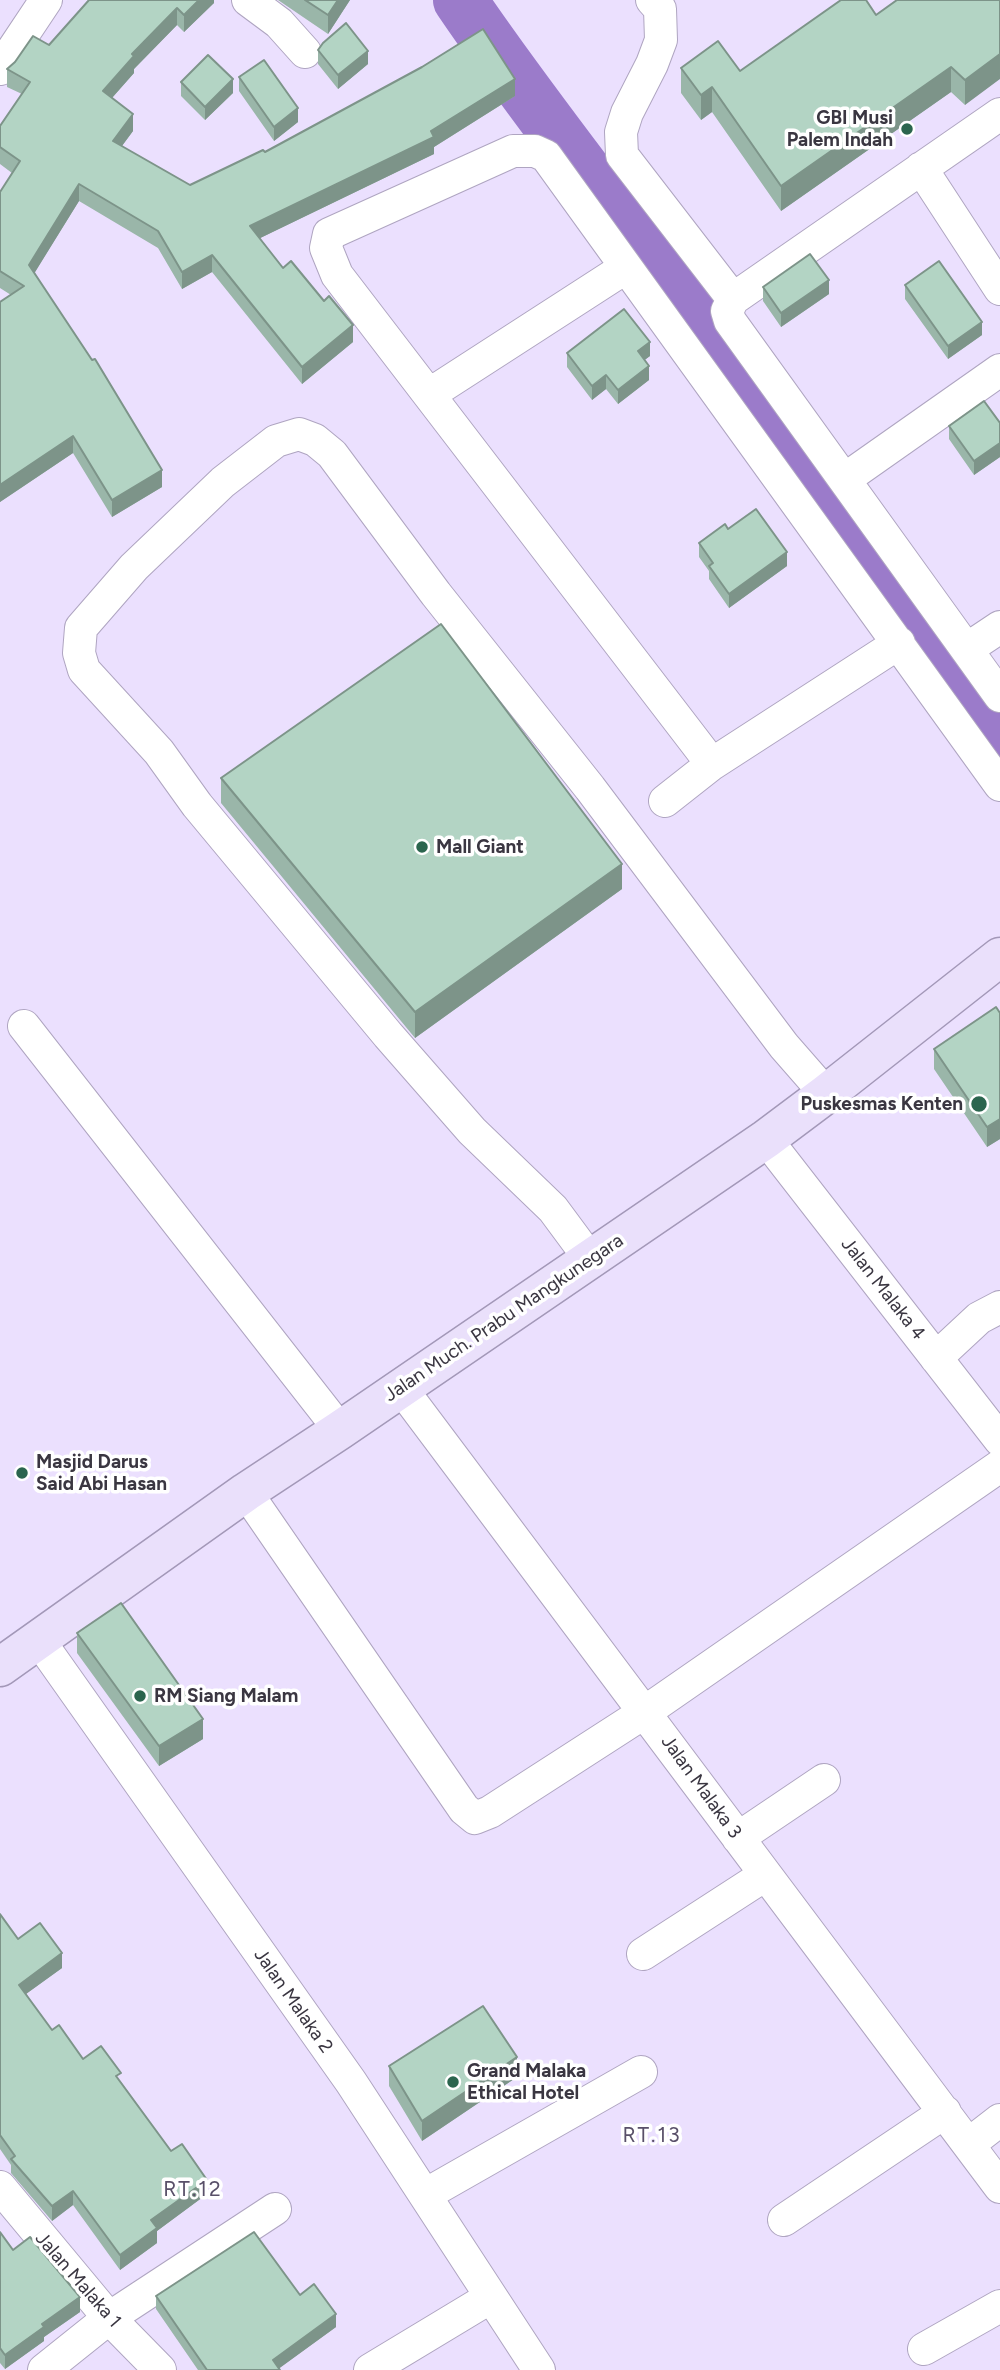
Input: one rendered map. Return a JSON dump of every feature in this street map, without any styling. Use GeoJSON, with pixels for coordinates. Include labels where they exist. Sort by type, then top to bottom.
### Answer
{"type":"FeatureCollection","features":[{"type":"Feature","properties":{"kind":"main road","name":"Jalan Much. Prabu Mangkunegara"},"geometry":{"type":"LineString","coordinates":[[0,1667],[246,1492],[766,1139],[1000,957]]}},
{"type":"Feature","properties":{"kind":"street"},"geometry":{"type":"LineString","coordinates":[[5,48],[46,0]]}},
{"type":"Feature","properties":{"kind":"street"},"geometry":{"type":"LineString","coordinates":[[248,0],[279,23],[305,52]]}},
{"type":"Feature","properties":{"kind":"street"},"geometry":{"type":"LineString","coordinates":[[662,3],[661,40],[652,64],[626,113],[621,132],[622,155],[733,299]]}},
{"type":"Feature","properties":{"kind":"street"},"geometry":{"type":"LineString","coordinates":[[1000,114],[733,299],[727,311],[730,321],[1000,696]]}},
{"type":"Feature","properties":{"kind":"street"},"geometry":{"type":"LineString","coordinates":[[712,764],[337,275],[326,248],[329,234],[513,150],[535,151],[546,156],[1000,785]]}},
{"type":"Feature","properties":{"kind":"street"},"geometry":{"type":"LineString","coordinates":[[920,168],[1000,289]]}},
{"type":"Feature","properties":{"kind":"street"},"geometry":{"type":"LineString","coordinates":[[430,394],[625,268]]}},
{"type":"Feature","properties":{"kind":"street"},"geometry":{"type":"LineString","coordinates":[[845,479],[1000,370]]}},
{"type":"Feature","properties":{"kind":"street"},"geometry":{"type":"LineString","coordinates":[[590,1259],[553,1209],[472,1131],[397,1045],[197,805],[159,752],[84,670],[79,653],[81,628],[134,566],[223,482],[275,441],[299,434],[315,440],[332,454],[436,594],[614,820],[783,1046],[826,1094]]}},
{"type":"Feature","properties":{"kind":"street"},"geometry":{"type":"LineString","coordinates":[[967,649],[1000,627]]}},
{"type":"Feature","properties":{"kind":"street"},"geometry":{"type":"LineString","coordinates":[[665,801],[712,764],[900,643]]}},
{"type":"Feature","properties":{"kind":"street"},"geometry":{"type":"LineString","coordinates":[[24,1026],[340,1430]]}},
{"type":"Feature","properties":{"kind":"street","name":"Jalan Malaka 4"},"geometry":{"type":"LineString","coordinates":[[766,1139],[1000,1440]]}},
{"type":"Feature","properties":{"kind":"street"},"geometry":{"type":"LineString","coordinates":[[936,1358],[979,1318],[1000,1307]]}},
{"type":"Feature","properties":{"kind":"street","name":"Jalan Malaka 3"},"geometry":{"type":"LineString","coordinates":[[401,1388],[1000,2187]]}},
{"type":"Feature","properties":{"kind":"street"},"geometry":{"type":"LineString","coordinates":[[246,1492],[464,1809],[475,1818],[490,1812],[645,1712],[1000,1466]]}},
{"type":"Feature","properties":{"kind":"street","name":"Jalan Malaka 2"},"geometry":{"type":"LineString","coordinates":[[38,1639],[343,2071],[539,2370]]}},
{"type":"Feature","properties":{"kind":"street"},"geometry":{"type":"LineString","coordinates":[[738,1838],[824,1780]]}},
{"type":"Feature","properties":{"kind":"street"},"geometry":{"type":"LineString","coordinates":[[643,1954],[765,1875]]}},
{"type":"Feature","properties":{"kind":"street"},"geometry":{"type":"LineString","coordinates":[[425,2195],[641,2072]]}},
{"type":"Feature","properties":{"kind":"street"},"geometry":{"type":"LineString","coordinates":[[784,2220],[945,2112]]}},
{"type":"Feature","properties":{"kind":"street"},"geometry":{"type":"LineString","coordinates":[[969,2144],[1000,2120]]}},
{"type":"Feature","properties":{"kind":"street","name":"Jalan Malaka 1"},"geometry":{"type":"LineString","coordinates":[[0,2187],[109,2318],[160,2370]]}},
{"type":"Feature","properties":{"kind":"street"},"geometry":{"type":"LineString","coordinates":[[44,2370],[109,2318],[275,2209]]}},
{"type":"Feature","properties":{"kind":"street"},"geometry":{"type":"LineString","coordinates":[[370,2370],[491,2297]]}},
{"type":"Feature","properties":{"kind":"street"},"geometry":{"type":"LineString","coordinates":[[924,2349],[1000,2305]]}},
{"type":"Feature","properties":{"kind":"building"},"geometry":{"type":"Polygon","coordinates":[[[89,0],[199,0],[184,15],[177,8],[132,54],[134,56],[103,91],[133,114],[113,141],[190,185],[263,150],[265,152],[422,67],[483,29],[515,79],[431,131],[434,137],[250,226],[283,268],[291,261],[324,301],[329,296],[353,325],[302,367],[212,255],[182,272],[158,231],[79,184],[29,265],[92,360],[95,359],[162,470],[112,500],[73,436],[0,485],[0,302],[24,286],[0,271],[0,192],[20,161],[0,147],[0,126],[30,82],[7,69],[33,36],[49,45],[89,0]]]}},
{"type":"Feature","properties":{"kind":"building"},"geometry":{"type":"Polygon","coordinates":[[[305,0],[338,0],[328,15],[305,0]]]}},
{"type":"Feature","properties":{"kind":"building"},"geometry":{"type":"Polygon","coordinates":[[[841,0],[866,0],[876,15],[897,0],[1000,0],[1000,54],[965,80],[951,67],[781,186],[712,87],[701,95],[681,68],[718,41],[740,71],[841,0]]]}},
{"type":"Feature","properties":{"kind":"building"},"geometry":{"type":"Polygon","coordinates":[[[346,23],[368,51],[338,75],[318,50],[346,23]]]}},
{"type":"Feature","properties":{"kind":"building"},"geometry":{"type":"Polygon","coordinates":[[[208,55],[233,79],[205,107],[181,82],[208,55]]]}},
{"type":"Feature","properties":{"kind":"building"},"geometry":{"type":"Polygon","coordinates":[[[264,60],[298,108],[274,127],[239,77],[264,60]]]}},
{"type":"Feature","properties":{"kind":"building"},"geometry":{"type":"Polygon","coordinates":[[[810,254],[829,280],[781,313],[763,287],[810,254]]]}},
{"type":"Feature","properties":{"kind":"building"},"geometry":{"type":"Polygon","coordinates":[[[939,261],[982,322],[948,346],[905,285],[939,261]]]}},
{"type":"Feature","properties":{"kind":"building"},"geometry":{"type":"Polygon","coordinates":[[[624,309],[650,342],[638,351],[649,366],[618,390],[606,375],[592,386],[567,353],[624,309]]]}},
{"type":"Feature","properties":{"kind":"building"},"geometry":{"type":"Polygon","coordinates":[[[984,401],[1000,423],[1000,443],[974,461],[949,426],[984,401]]]}},
{"type":"Feature","properties":{"kind":"building"},"geometry":{"type":"Polygon","coordinates":[[[756,509],[787,552],[729,594],[709,566],[713,563],[699,543],[725,524],[728,529],[756,509]]]}},
{"type":"Feature","properties":{"kind":"building","name":"Mall Giant"},"geometry":{"type":"Polygon","coordinates":[[[441,624],[622,864],[415,1012],[221,778],[441,624]]]}},
{"type":"Feature","properties":{"kind":"building","name":"Puskesmas Kenten"},"geometry":{"type":"Polygon","coordinates":[[[996,1007],[1000,1013],[1000,1119],[987,1127],[934,1049],[996,1007]]]}},
{"type":"Feature","properties":{"kind":"building","name":"RM Siang Malam"},"geometry":{"type":"Polygon","coordinates":[[[121,1603],[203,1719],[159,1746],[77,1633],[121,1603]]]}},
{"type":"Feature","properties":{"kind":"building"},"geometry":{"type":"Polygon","coordinates":[[[0,1914],[18,1939],[40,1923],[62,1953],[19,1985],[52,2030],[59,2025],[83,2059],[101,2046],[121,2073],[116,2076],[171,2151],[182,2144],[207,2180],[151,2220],[157,2228],[120,2255],[73,2191],[52,2206],[11,2159],[15,2156],[0,2135],[0,1914]]]}},
{"type":"Feature","properties":{"kind":"building","name":"Grand Malaka Ethical Hotel"},"geometry":{"type":"Polygon","coordinates":[[[483,2006],[517,2057],[422,2121],[389,2066],[483,2006]]]}},
{"type":"Feature","properties":{"kind":"building"},"geometry":{"type":"Polygon","coordinates":[[[0,2232],[13,2250],[30,2237],[80,2297],[5,2355],[0,2348],[0,2232]]]}},
{"type":"Feature","properties":{"kind":"building"},"geometry":{"type":"Polygon","coordinates":[[[254,2232],[300,2295],[314,2284],[336,2314],[273,2360],[280,2370],[207,2370],[156,2296],[254,2232]]]}},
{"type":"Feature","properties":{"kind":"waterway"},"geometry":{"type":"LineString","coordinates":[[460,0],[1000,740]]}},
{"type":"Feature","properties":{"kind":"place","name":"GBI Musi Palem Indah"},"geometry":{"type":"Point","coordinates":[907,129]}},
{"type":"Feature","properties":{"kind":"place","name":"Mall Giant"},"geometry":{"type":"Point","coordinates":[422,847]}},
{"type":"Feature","properties":{"kind":"place","name":"Puskesmas Kenten"},"geometry":{"type":"Point","coordinates":[979,1104]}},
{"type":"Feature","properties":{"kind":"place","name":"Masjid Darus Said Abi Hasan"},"geometry":{"type":"Point","coordinates":[22,1473]}},
{"type":"Feature","properties":{"kind":"place","name":"RM Siang Malam"},"geometry":{"type":"Point","coordinates":[140,1696]}},
{"type":"Feature","properties":{"kind":"place","name":"Grand Malaka Ethical Hotel"},"geometry":{"type":"Point","coordinates":[453,2082]}},
{"type":"Feature","properties":{"kind":"district","name":"RT.13"},"geometry":{"type":"Point","coordinates":[652,2136]}},
{"type":"Feature","properties":{"kind":"district","name":"RT.12"},"geometry":{"type":"Point","coordinates":[193,2190]}}]}
